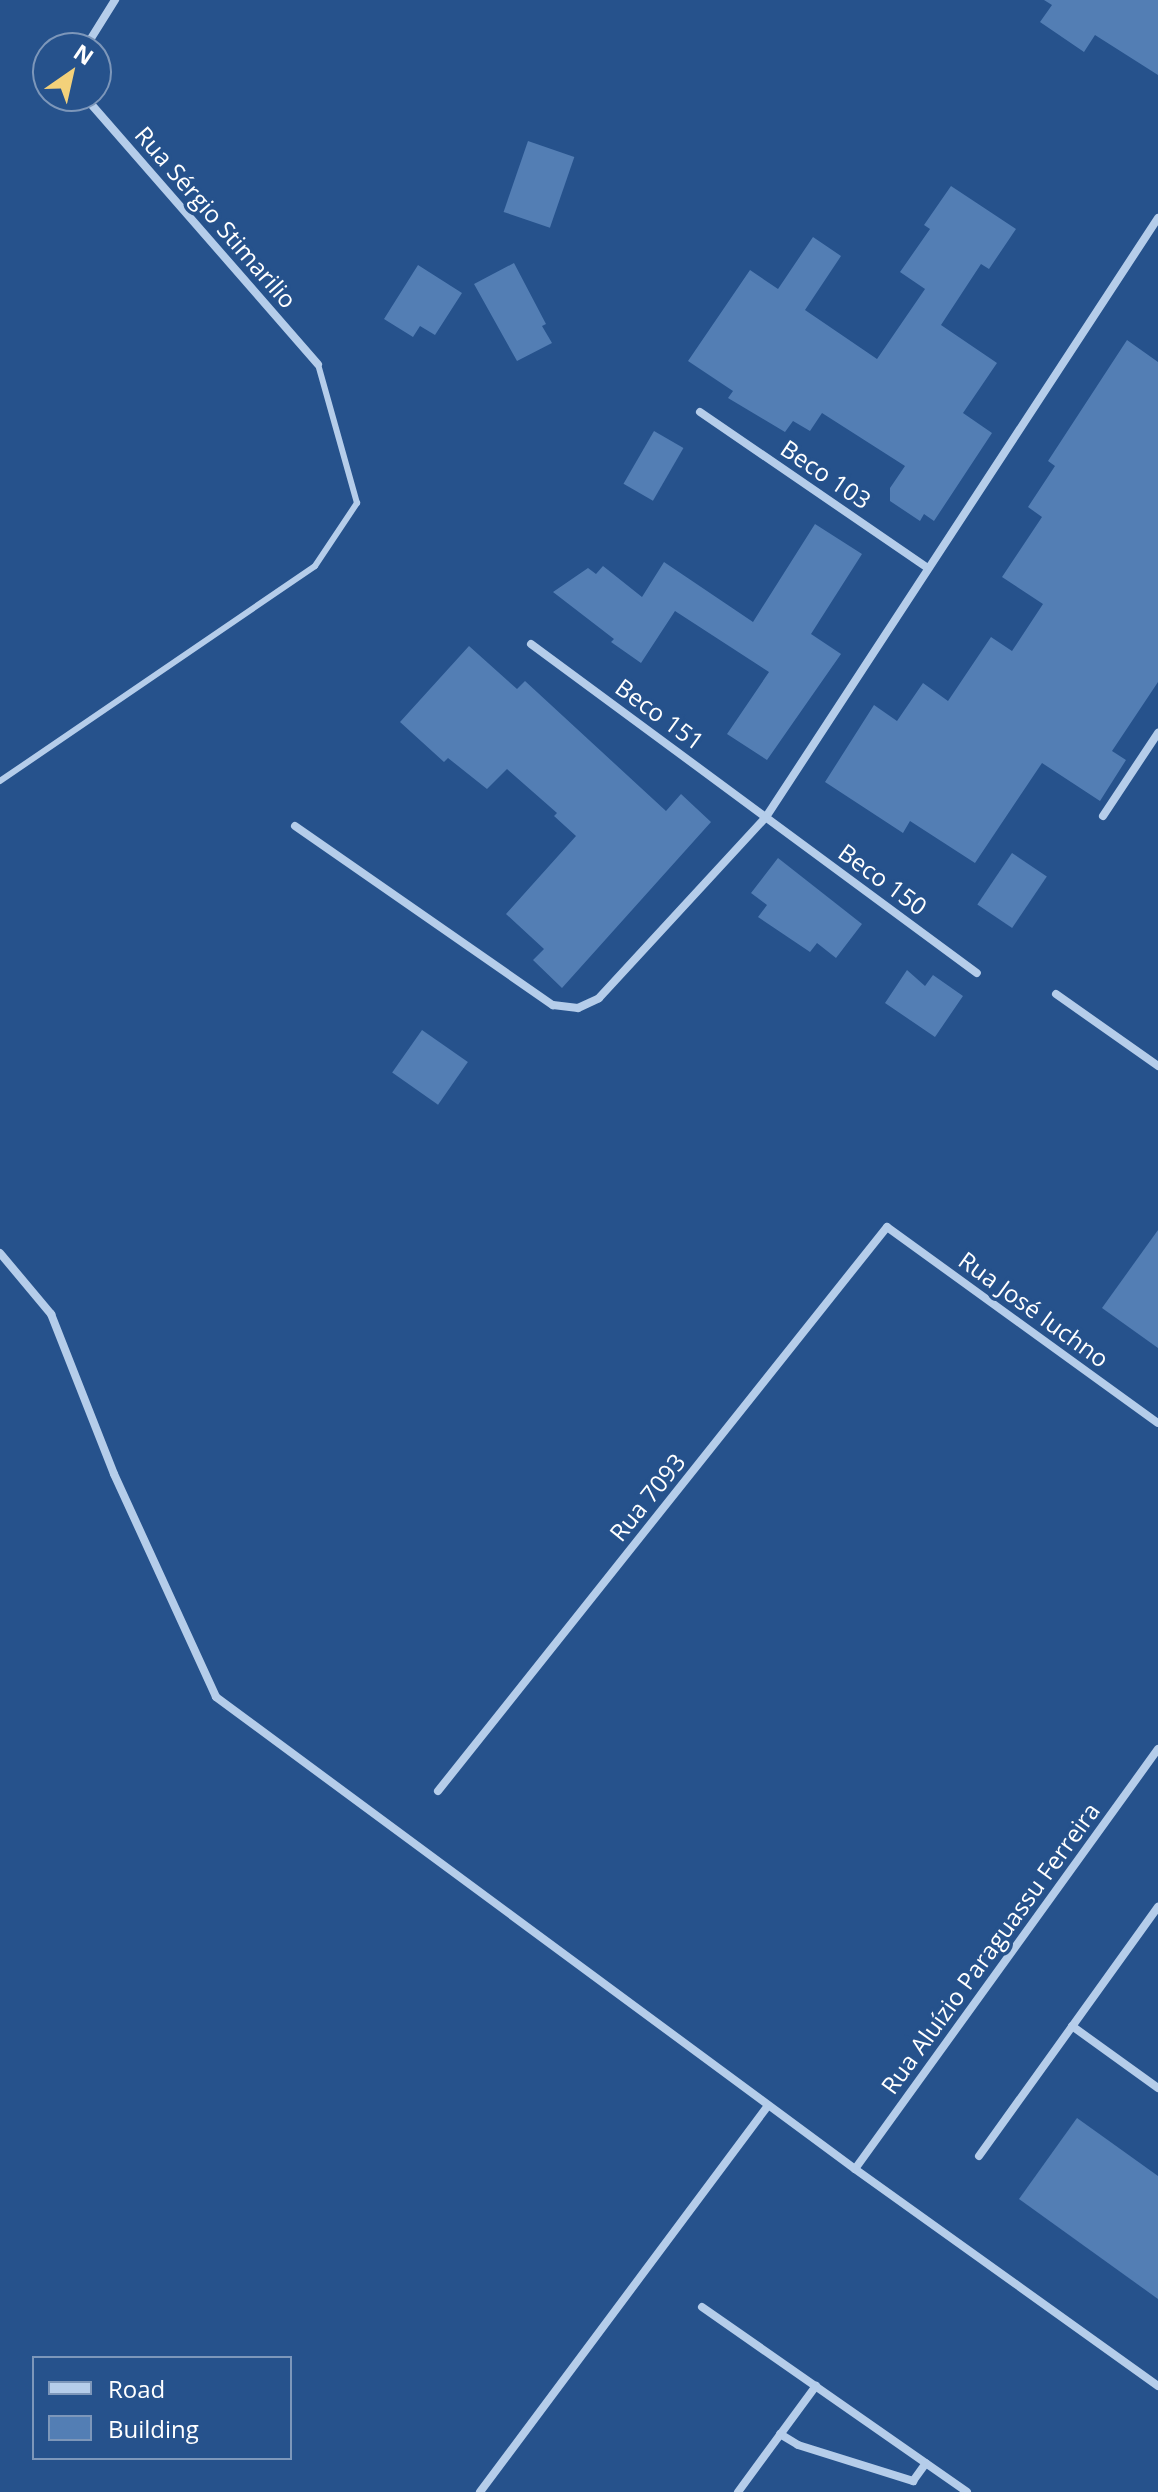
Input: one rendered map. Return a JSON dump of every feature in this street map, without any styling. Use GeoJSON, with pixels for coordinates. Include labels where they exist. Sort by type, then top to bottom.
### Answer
{"type":"FeatureCollection","features":[{"type":"Feature","properties":{"kind":"street"},"geometry":{"type":"LineString","coordinates":[[95,32],[115,0]]}},
{"type":"Feature","properties":{"kind":"street","name":"Rua Sérgio Stimarilio"},"geometry":{"type":"LineString","coordinates":[[98,112],[318,364]]}},
{"type":"Feature","properties":{"kind":"street"},"geometry":{"type":"LineString","coordinates":[[295,826],[553,1005],[578,1008],[599,998],[766,817],[1158,218]]}},
{"type":"Feature","properties":{"kind":"street","name":"Beco 103"},"geometry":{"type":"LineString","coordinates":[[700,412],[928,568]]}},
{"type":"Feature","properties":{"kind":"street","name":"Beco 151"},"geometry":{"type":"LineString","coordinates":[[531,644],[766,817]]}},
{"type":"Feature","properties":{"kind":"street"},"geometry":{"type":"LineString","coordinates":[[1103,816],[1158,733]]}},
{"type":"Feature","properties":{"kind":"street","name":"Beco 150"},"geometry":{"type":"LineString","coordinates":[[766,817],[977,973]]}},
{"type":"Feature","properties":{"kind":"street"},"geometry":{"type":"LineString","coordinates":[[1056,994],[1158,1066]]}},
{"type":"Feature","properties":{"kind":"street","name":"Rua José Iuchno"},"geometry":{"type":"LineString","coordinates":[[887,1227],[1158,1423]]}},
{"type":"Feature","properties":{"kind":"street","name":"Rua 7093"},"geometry":{"type":"LineString","coordinates":[[438,1791],[887,1227]]}},
{"type":"Feature","properties":{"kind":"street"},"geometry":{"type":"LineString","coordinates":[[0,1253],[51,1314],[114,1474],[216,1697],[855,2169],[1158,2386]]}},
{"type":"Feature","properties":{"kind":"street","name":"Rua Aluízio Paraguassu Ferreira"},"geometry":{"type":"LineString","coordinates":[[855,2169],[1158,1749]]}},
{"type":"Feature","properties":{"kind":"street"},"geometry":{"type":"LineString","coordinates":[[979,2156],[1158,1907]]}},
{"type":"Feature","properties":{"kind":"street"},"geometry":{"type":"LineString","coordinates":[[1072,2026],[1158,2088]]}},
{"type":"Feature","properties":{"kind":"street"},"geometry":{"type":"LineString","coordinates":[[480,2492],[768,2105]]}},
{"type":"Feature","properties":{"kind":"street"},"geometry":{"type":"LineString","coordinates":[[702,2307],[967,2492]]}},
{"type":"Feature","properties":{"kind":"street"},"geometry":{"type":"LineString","coordinates":[[738,2492],[816,2386]]}},
{"type":"Feature","properties":{"kind":"street"},"geometry":{"type":"LineString","coordinates":[[780,2434],[798,2445],[913,2481],[926,2463]]}},
{"type":"Feature","properties":{"kind":"lane"},"geometry":{"type":"LineString","coordinates":[[0,781],[315,566],[357,503],[318,364]]}},
{"type":"Feature","properties":{"kind":"building"},"geometry":{"type":"Polygon","coordinates":[[[1044,0],[1158,0],[1158,75],[1095,35],[1084,52],[1040,22],[1052,5],[1044,0]]]}},
{"type":"Feature","properties":{"kind":"building"},"geometry":{"type":"Polygon","coordinates":[[[528,141],[574,157],[550,228],[504,212],[528,141]]]}},
{"type":"Feature","properties":{"kind":"building"},"geometry":{"type":"Polygon","coordinates":[[[951,186],[1016,229],[989,269],[981,264],[941,325],[997,363],[963,413],[992,433],[934,521],[924,514],[920,521],[890,501],[890,488],[905,466],[822,413],[810,431],[793,421],[785,432],[728,398],[733,391],[688,361],[750,270],[778,289],[813,237],[841,256],[805,310],[877,359],[925,289],[900,272],[930,229],[924,225],[951,186]]]}},
{"type":"Feature","properties":{"kind":"building"},"geometry":{"type":"Polygon","coordinates":[[[514,263],[546,324],[542,326],[552,343],[517,361],[474,284],[514,263]]]}},
{"type":"Feature","properties":{"kind":"building"},"geometry":{"type":"Polygon","coordinates":[[[418,265],[462,293],[435,335],[420,326],[413,337],[384,319],[418,265]]]}},
{"type":"Feature","properties":{"kind":"building"},"geometry":{"type":"Polygon","coordinates":[[[1127,340],[1158,362],[1158,682],[1112,751],[1126,760],[1100,801],[1042,763],[975,863],[910,821],[903,833],[825,782],[874,705],[897,721],[923,683],[948,701],[991,637],[1012,651],[1043,604],[1002,577],[1042,517],[1028,507],[1055,466],[1048,461],[1127,340]]]}},
{"type":"Feature","properties":{"kind":"building"},"geometry":{"type":"Polygon","coordinates":[[[654,431],[683,448],[653,501],[624,484],[654,431]]]}},
{"type":"Feature","properties":{"kind":"building"},"geometry":{"type":"Polygon","coordinates":[[[815,524],[862,554],[811,634],[841,654],[767,760],[727,734],[769,672],[675,611],[641,663],[611,642],[614,639],[553,592],[588,568],[596,574],[603,566],[642,597],[664,562],[753,622],[815,524]]]}},
{"type":"Feature","properties":{"kind":"building"},"geometry":{"type":"Polygon","coordinates":[[[469,646],[517,689],[525,681],[666,811],[681,794],[711,822],[562,988],[533,960],[544,949],[506,914],[576,836],[554,816],[557,813],[507,769],[487,789],[448,758],[444,762],[400,722],[469,646]]]}},
{"type":"Feature","properties":{"kind":"building"},"geometry":{"type":"Polygon","coordinates":[[[1012,853],[1047,876],[1012,928],[977,904],[1012,853]]]}},
{"type":"Feature","properties":{"kind":"building"},"geometry":{"type":"Polygon","coordinates":[[[778,858],[862,924],[836,958],[817,943],[810,952],[758,917],[767,905],[751,893],[778,858]]]}},
{"type":"Feature","properties":{"kind":"building"},"geometry":{"type":"Polygon","coordinates":[[[907,970],[925,986],[933,975],[963,996],[935,1037],[885,1003],[907,970]]]}},
{"type":"Feature","properties":{"kind":"building"},"geometry":{"type":"Polygon","coordinates":[[[422,1030],[468,1062],[438,1105],[392,1073],[422,1030]]]}},
{"type":"Feature","properties":{"kind":"building"},"geometry":{"type":"Polygon","coordinates":[[[1158,1230],[1158,1348],[1102,1308],[1158,1230]]]}},
{"type":"Feature","properties":{"kind":"building"},"geometry":{"type":"Polygon","coordinates":[[[1077,2118],[1158,2176],[1158,2299],[1019,2199],[1077,2118]]]}}]}
